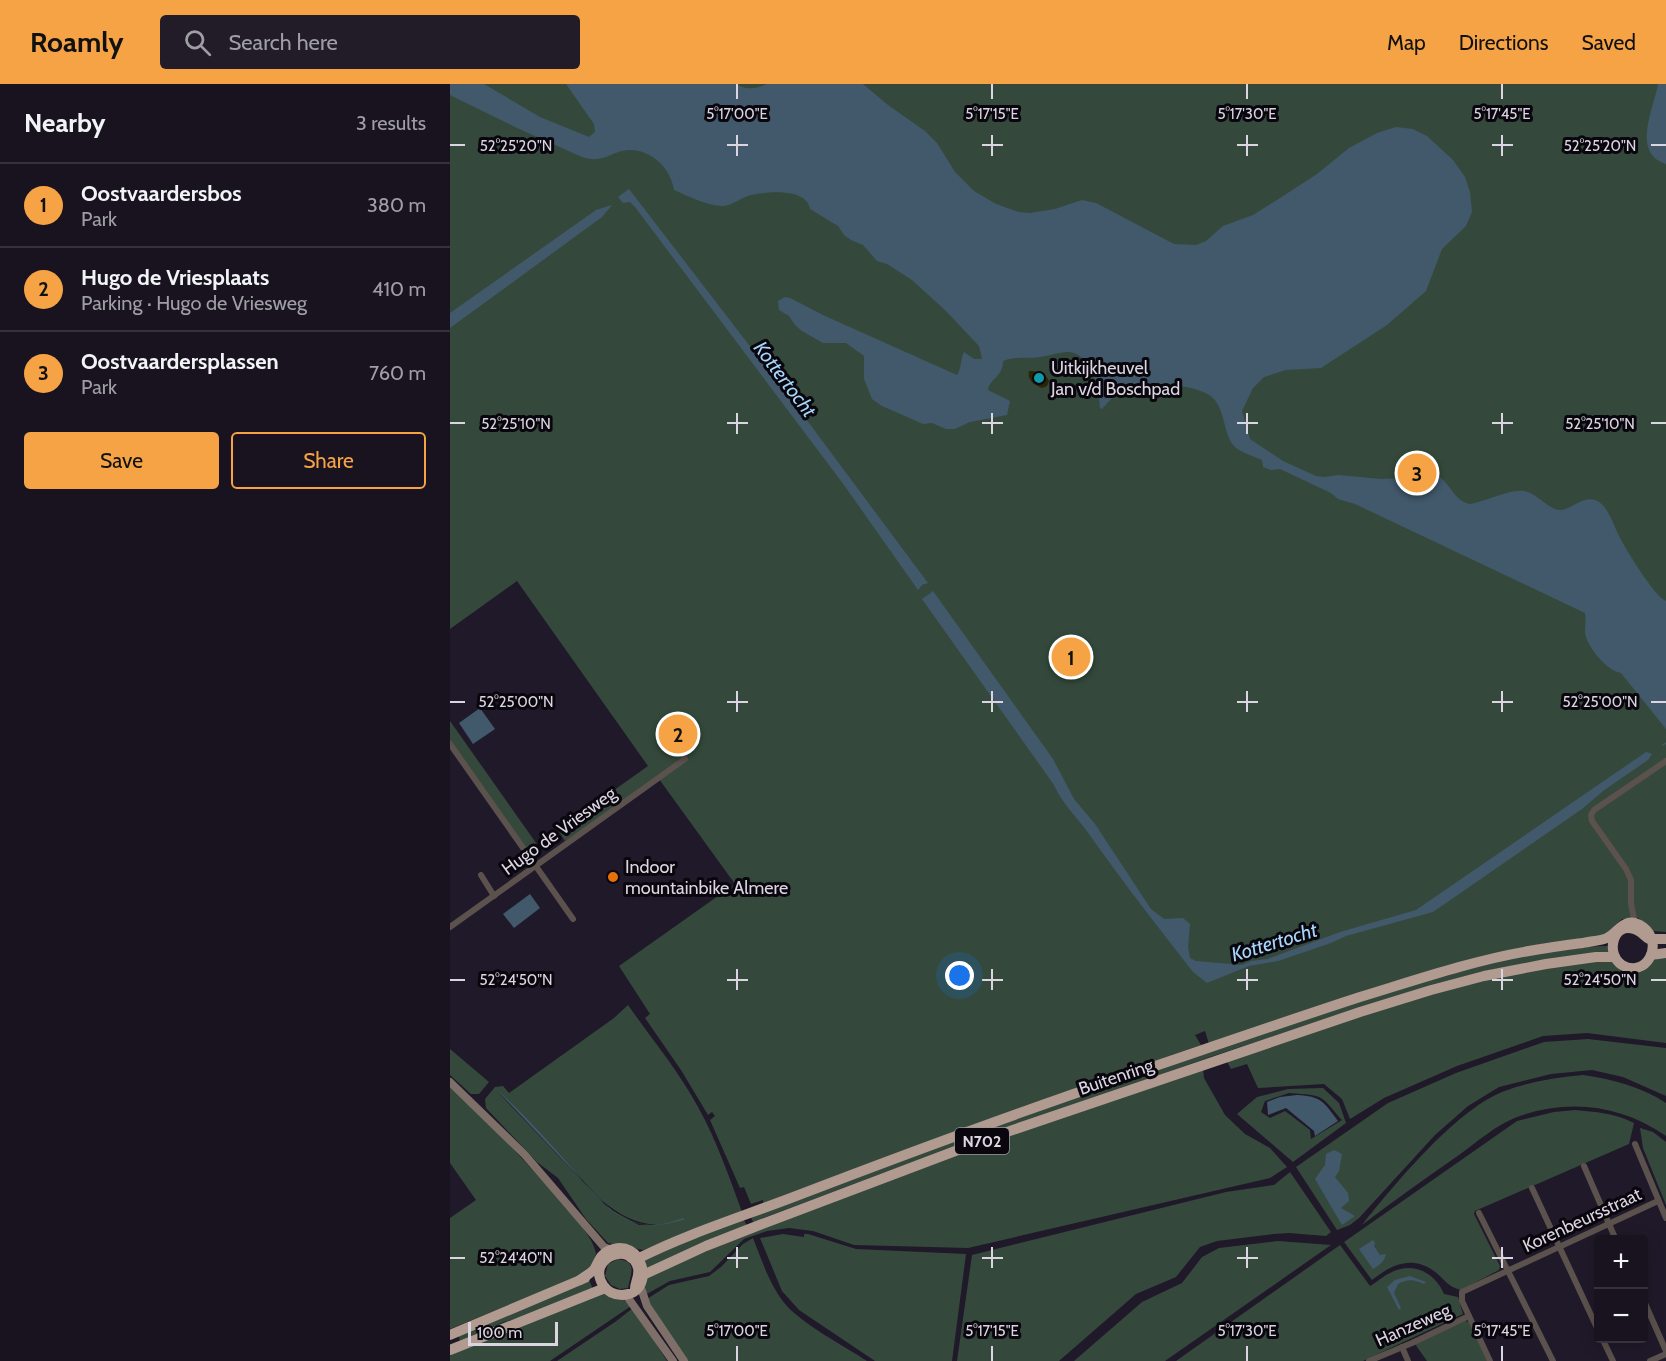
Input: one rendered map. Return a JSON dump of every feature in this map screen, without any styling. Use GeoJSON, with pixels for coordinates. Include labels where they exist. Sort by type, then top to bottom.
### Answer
{"type":"FeatureCollection","features":[{"type":"Feature","properties":{"kind":"highway"},"geometry":{"type":"LineString","coordinates":[[1615,957],[1612,948],[1622,930],[1666,937]]}},
{"type":"Feature","properties":{"kind":"highway","name":"Buitenring"},"geometry":{"type":"LineString","coordinates":[[635,1257],[1003,1118],[1305,1015],[1454,968],[1570,944],[1606,942],[1622,930]]}},
{"type":"Feature","properties":{"kind":"highway"},"geometry":{"type":"LineString","coordinates":[[1650,936],[1653,947],[1651,956]]}},
{"type":"Feature","properties":{"kind":"highway","name":"N702"},"geometry":{"type":"LineString","coordinates":[[1615,957],[1625,966],[1635,968],[1645,964],[1651,956],[1666,953]]}},
{"type":"Feature","properties":{"kind":"highway","name":"Buitenring"},"geometry":{"type":"LineString","coordinates":[[636,1286],[706,1246],[995,1136],[1197,1066],[1431,990],[1484,976],[1546,964],[1596,957],[1615,957]]}},
{"type":"Feature","properties":{"kind":"highway","name":"N702"},"geometry":{"type":"LineString","coordinates":[[602,1261],[622,1248],[635,1257]]}},
{"type":"Feature","properties":{"kind":"highway"},"geometry":{"type":"LineString","coordinates":[[635,1257],[636,1286]]}},
{"type":"Feature","properties":{"kind":"highway"},"geometry":{"type":"LineString","coordinates":[[635,1257],[638,1271],[636,1286]]}},
{"type":"Feature","properties":{"kind":"highway"},"geometry":{"type":"LineString","coordinates":[[602,1261],[601,1280],[605,1288],[614,1294],[636,1286]]}},
{"type":"Feature","properties":{"kind":"highway"},"geometry":{"type":"LineString","coordinates":[[450,1335],[580,1280],[602,1261]]}},
{"type":"Feature","properties":{"kind":"highway"},"geometry":{"type":"LineString","coordinates":[[450,1350],[605,1288]]}},
{"type":"Feature","properties":{"kind":"street"},"geometry":{"type":"LineString","coordinates":[[450,744],[573,919]]}},
{"type":"Feature","properties":{"kind":"street","name":"Hugo de Vriesweg"},"geometry":{"type":"LineString","coordinates":[[450,927],[685,759]]}},
{"type":"Feature","properties":{"kind":"street"},"geometry":{"type":"LineString","coordinates":[[1622,930],[1630,904],[1631,880],[1626,869],[1592,821],[1591,815],[1594,810],[1666,761]]}},
{"type":"Feature","properties":{"kind":"street"},"geometry":{"type":"LineString","coordinates":[[481,875],[494,896]]}},
{"type":"Feature","properties":{"kind":"street"},"geometry":{"type":"LineString","coordinates":[[450,1082],[525,1155],[604,1247],[602,1261]]}},
{"type":"Feature","properties":{"kind":"street","name":"Korenbeursstraat"},"geometry":{"type":"LineString","coordinates":[[1635,1144],[1666,1218]]}},
{"type":"Feature","properties":{"kind":"street"},"geometry":{"type":"LineString","coordinates":[[1584,1166],[1614,1235]]}},
{"type":"Feature","properties":{"kind":"street"},"geometry":{"type":"LineString","coordinates":[[1532,1188],[1594,1320]]}},
{"type":"Feature","properties":{"kind":"street","name":"Korenbeursstraat"},"geometry":{"type":"LineString","coordinates":[[1469,1316],[1460,1296],[1464,1290],[1658,1201]]}},
{"type":"Feature","properties":{"kind":"street"},"geometry":{"type":"LineString","coordinates":[[1479,1213],[1553,1361]]}},
{"type":"Feature","properties":{"kind":"street"},"geometry":{"type":"LineString","coordinates":[[636,1286],[684,1361]]}},
{"type":"Feature","properties":{"kind":"street"},"geometry":{"type":"LineString","coordinates":[[636,1286],[673,1361]]}},
{"type":"Feature","properties":{"kind":"street"},"geometry":{"type":"LineString","coordinates":[[1648,1310],[1666,1352],[1650,1361]]}},
{"type":"Feature","properties":{"kind":"street"},"geometry":{"type":"LineString","coordinates":[[1469,1316],[1490,1361]]}},
{"type":"Feature","properties":{"kind":"street","name":"Hanzeweg"},"geometry":{"type":"LineString","coordinates":[[1369,1361],[1469,1316]]}},
{"type":"Feature","properties":{"kind":"street"},"geometry":{"type":"LineString","coordinates":[[1604,1343],[1613,1361]]}},
{"type":"Feature","properties":{"kind":"street"},"geometry":{"type":"LineString","coordinates":[[1402,1347],[1408,1361]]}},
{"type":"Feature","properties":{"kind":"green space"},"geometry":{"type":"Polygon","coordinates":[[[450,84],[1666,84],[1666,932],[1652,931],[1638,918],[1622,919],[1603,936],[1516,949],[1209,1044],[1205,1031],[1195,1035],[1201,1045],[975,1124],[763,1203],[763,1200],[751,1204],[744,1187],[740,1188],[710,1120],[715,1116],[712,1112],[708,1115],[681,1070],[645,1018],[650,1014],[619,966],[735,884],[659,779],[565,841],[558,830],[648,766],[517,581],[450,629],[450,84]]]}},
{"type":"Feature","properties":{"kind":"green space"},"geometry":{"type":"Polygon","coordinates":[[[450,721],[541,850],[534,856],[530,855],[450,741],[450,721]]]}},
{"type":"Feature","properties":{"kind":"green space"},"geometry":{"type":"Polygon","coordinates":[[[1608,946],[1608,953],[1493,969],[1430,985],[1210,1057],[883,1173],[753,1222],[750,1215],[1099,1089],[1419,982],[1494,961],[1570,948],[1608,946]]]}},
{"type":"Feature","properties":{"kind":"green space"},"geometry":{"type":"Polygon","coordinates":[[[1666,955],[1666,1043],[1587,1033],[1543,1036],[1457,1066],[1384,1098],[1350,1119],[1342,1099],[1324,1084],[1258,1088],[1247,1064],[1231,1069],[1226,1060],[1420,996],[1546,966],[1610,960],[1620,967],[1652,961],[1666,955]]]}},
{"type":"Feature","properties":{"kind":"green space"},"geometry":{"type":"Polygon","coordinates":[[[628,1005],[682,1080],[711,1133],[742,1212],[643,1250],[608,1243],[586,1219],[558,1178],[537,1162],[486,1108],[485,1099],[495,1087],[503,1086],[509,1093],[614,1018],[628,1005]],[[496,1090],[609,1209],[639,1225],[659,1225],[628,1218],[601,1200],[496,1090]]]}},
{"type":"Feature","properties":{"kind":"green space"},"geometry":{"type":"Polygon","coordinates":[[[1588,1039],[1666,1048],[1666,1096],[1623,1077],[1592,1070],[1551,1074],[1499,1087],[1468,1106],[1435,1135],[1359,1218],[1350,1225],[1337,1230],[1296,1167],[1388,1103],[1456,1073],[1544,1042],[1588,1039]]]}},
{"type":"Feature","properties":{"kind":"green space"},"geometry":{"type":"Polygon","coordinates":[[[450,1049],[489,1082],[479,1094],[471,1094],[450,1075],[450,1049]]]}},
{"type":"Feature","properties":{"kind":"green space"},"geometry":{"type":"Polygon","coordinates":[[[1203,1068],[1204,1078],[1225,1115],[1245,1134],[1270,1148],[1287,1167],[1270,1178],[968,1248],[854,1245],[813,1231],[789,1228],[767,1231],[744,1239],[710,1272],[670,1281],[645,1295],[648,1276],[781,1220],[1203,1068]]]}},
{"type":"Feature","properties":{"kind":"green space"},"geometry":{"type":"Polygon","coordinates":[[[1583,1075],[1626,1084],[1666,1103],[1666,1136],[1631,1117],[1613,1111],[1575,1106],[1536,1111],[1509,1120],[1494,1129],[1362,1225],[1426,1151],[1465,1115],[1484,1102],[1522,1085],[1583,1075]]]}},
{"type":"Feature","properties":{"kind":"green space"},"geometry":{"type":"Polygon","coordinates":[[[450,1087],[536,1173],[582,1227],[596,1253],[593,1264],[579,1276],[450,1329],[450,1218],[476,1200],[450,1163],[450,1087]]]}},
{"type":"Feature","properties":{"kind":"green space"},"geometry":{"type":"Polygon","coordinates":[[[1323,1088],[1339,1103],[1346,1123],[1293,1162],[1237,1114],[1257,1097],[1288,1089],[1323,1088]],[[1289,1093],[1265,1101],[1261,1112],[1270,1118],[1285,1111],[1310,1130],[1311,1139],[1342,1120],[1321,1098],[1289,1093]]]}},
{"type":"Feature","properties":{"kind":"green space"},"geometry":{"type":"Polygon","coordinates":[[[1575,1110],[1612,1115],[1634,1123],[1629,1144],[1475,1211],[1474,1214],[1500,1266],[1499,1270],[1461,1290],[1449,1284],[1426,1266],[1409,1263],[1394,1266],[1372,1280],[1344,1242],[1517,1121],[1554,1112],[1575,1110]]]}},
{"type":"Feature","properties":{"kind":"green space"},"geometry":{"type":"Polygon","coordinates":[[[1640,1128],[1653,1132],[1666,1142],[1666,1205],[1643,1148],[1640,1128]]]}},
{"type":"Feature","properties":{"kind":"green space"},"geometry":{"type":"Polygon","coordinates":[[[1290,1172],[1331,1232],[1326,1236],[1273,1234],[1217,1241],[1200,1247],[1176,1277],[1136,1294],[1059,1361],[957,1361],[972,1255],[1226,1192],[1274,1185],[1290,1172]]]}},
{"type":"Feature","properties":{"kind":"green space"},"geometry":{"type":"Polygon","coordinates":[[[743,1218],[747,1226],[645,1267],[643,1258],[743,1218]]]}},
{"type":"Feature","properties":{"kind":"green space"},"geometry":{"type":"Polygon","coordinates":[[[783,1234],[804,1237],[804,1234],[808,1234],[856,1249],[966,1254],[952,1361],[875,1361],[799,1310],[782,1291],[760,1238],[783,1234]]]}},
{"type":"Feature","properties":{"kind":"green space"},"geometry":{"type":"Polygon","coordinates":[[[753,1238],[771,1282],[786,1305],[814,1328],[867,1361],[686,1361],[647,1299],[669,1285],[709,1276],[743,1244],[753,1238]]]}},
{"type":"Feature","properties":{"kind":"green space"},"geometry":{"type":"Polygon","coordinates":[[[1278,1241],[1331,1245],[1165,1361],[1074,1361],[1142,1302],[1182,1283],[1202,1257],[1219,1248],[1278,1241]]]}},
{"type":"Feature","properties":{"kind":"green space"},"geometry":{"type":"Polygon","coordinates":[[[1340,1245],[1370,1286],[1387,1274],[1398,1270],[1406,1268],[1422,1271],[1435,1280],[1444,1294],[1458,1297],[1463,1314],[1363,1361],[1176,1361],[1340,1245]]]}},
{"type":"Feature","properties":{"kind":"green space"},"geometry":{"type":"Polygon","coordinates":[[[618,1259],[631,1266],[628,1288],[620,1289],[611,1285],[605,1276],[608,1264],[618,1259]]]}},
{"type":"Feature","properties":{"kind":"green space"},"geometry":{"type":"Polygon","coordinates":[[[589,1280],[593,1289],[537,1313],[504,1322],[460,1341],[458,1334],[589,1280]]]}},
{"type":"Feature","properties":{"kind":"green space"},"geometry":{"type":"Polygon","coordinates":[[[603,1293],[624,1300],[631,1306],[550,1361],[450,1361],[450,1355],[603,1293]]]}},
{"type":"Feature","properties":{"kind":"green space"},"geometry":{"type":"Polygon","coordinates":[[[633,1308],[667,1361],[557,1361],[615,1322],[633,1308]]]}},
{"type":"Feature","properties":{"kind":"green space"},"geometry":{"type":"Polygon","coordinates":[[[1465,1321],[1469,1322],[1487,1361],[1427,1361],[1415,1344],[1465,1321]]]}},
{"type":"Feature","properties":{"kind":"sand"},"geometry":{"type":"Polygon","coordinates":[[[1029,371],[1043,374],[1049,381],[1047,386],[1042,388],[1034,384],[1030,380],[1029,371]]]}},
{"type":"Feature","properties":{"kind":"water"},"geometry":{"type":"Polygon","coordinates":[[[450,84],[484,84],[540,117],[589,137],[595,132],[594,124],[566,84],[737,84],[755,88],[767,84],[863,84],[925,131],[937,143],[955,172],[974,191],[996,204],[1019,212],[1030,213],[1055,209],[1082,200],[1096,203],[1174,244],[1196,245],[1206,241],[1223,226],[1253,215],[1317,174],[1349,148],[1377,133],[1396,127],[1413,129],[1427,136],[1453,160],[1465,177],[1470,192],[1472,212],[1466,226],[1442,249],[1426,291],[1387,325],[1321,368],[1286,370],[1264,377],[1253,388],[1242,411],[1250,439],[1283,461],[1316,476],[1338,475],[1381,479],[1438,476],[1456,496],[1470,504],[1518,491],[1529,492],[1560,510],[1590,499],[1600,502],[1641,572],[1655,591],[1666,601],[1666,729],[1621,673],[1610,668],[1593,651],[1586,638],[1585,613],[1355,504],[1338,499],[1331,493],[1280,469],[1271,470],[1263,467],[1262,460],[1242,452],[1233,445],[1217,403],[1206,393],[1171,385],[1135,386],[1120,392],[1102,409],[1093,373],[1083,358],[1068,352],[1003,361],[1001,371],[988,390],[1010,401],[1007,415],[970,422],[955,429],[946,429],[932,423],[923,424],[882,406],[872,399],[864,379],[864,356],[846,343],[823,343],[802,331],[789,316],[779,310],[778,301],[785,297],[790,298],[957,375],[964,352],[974,359],[982,359],[979,346],[912,280],[887,264],[877,261],[863,245],[851,240],[838,226],[810,209],[801,197],[794,194],[766,193],[748,196],[724,206],[706,203],[674,190],[669,174],[652,156],[628,150],[596,159],[582,157],[450,95],[450,84]]]}},
{"type":"Feature","properties":{"kind":"water"},"geometry":{"type":"Polygon","coordinates":[[[1658,84],[1666,84],[1666,164],[1655,158],[1649,150],[1647,140],[1647,129],[1658,84]]]}},
{"type":"Feature","properties":{"kind":"water"},"geometry":{"type":"Polygon","coordinates":[[[629,189],[806,419],[928,583],[922,585],[918,590],[844,485],[635,207],[630,202],[623,203],[618,197],[629,189]]]}},
{"type":"Feature","properties":{"kind":"water"},"geometry":{"type":"Polygon","coordinates":[[[612,205],[602,217],[450,328],[450,313],[596,210],[612,205]]]}},
{"type":"Feature","properties":{"kind":"water"},"geometry":{"type":"Polygon","coordinates":[[[933,591],[1053,759],[1074,799],[1095,824],[1151,909],[1164,919],[1183,918],[1190,924],[1188,947],[1190,958],[1196,961],[1242,965],[1267,959],[1340,932],[1416,910],[1646,752],[1652,754],[1648,760],[1603,791],[1582,809],[1433,912],[1346,936],[1278,961],[1249,966],[1207,983],[1193,972],[1062,799],[922,599],[933,591]]]}},
{"type":"Feature","properties":{"kind":"water"},"geometry":{"type":"Polygon","coordinates":[[[480,708],[495,729],[473,744],[459,723],[480,708]]]}},
{"type":"Feature","properties":{"kind":"water"},"geometry":{"type":"Polygon","coordinates":[[[530,894],[540,908],[514,928],[503,914],[530,894]]]}},
{"type":"Feature","properties":{"kind":"water"},"geometry":{"type":"Polygon","coordinates":[[[496,1089],[539,1131],[584,1182],[496,1089]]]}},
{"type":"Feature","properties":{"kind":"water"},"geometry":{"type":"Polygon","coordinates":[[[1297,1095],[1321,1101],[1338,1121],[1315,1136],[1314,1131],[1286,1108],[1268,1115],[1267,1102],[1280,1097],[1297,1095]]]}},
{"type":"Feature","properties":{"kind":"water"},"geometry":{"type":"Polygon","coordinates":[[[1334,1150],[1342,1154],[1339,1171],[1335,1177],[1348,1193],[1349,1201],[1341,1208],[1355,1216],[1342,1225],[1315,1179],[1325,1165],[1326,1154],[1334,1150]]]}},
{"type":"Feature","properties":{"kind":"water"},"geometry":{"type":"Polygon","coordinates":[[[683,1218],[685,1219],[664,1224],[647,1225],[683,1218]]]}},
{"type":"Feature","properties":{"kind":"water"},"geometry":{"type":"Polygon","coordinates":[[[1373,1240],[1380,1255],[1386,1254],[1381,1263],[1373,1269],[1359,1249],[1373,1240]]]}},
{"type":"Feature","properties":{"kind":"water"},"geometry":{"type":"Polygon","coordinates":[[[1410,1276],[1426,1282],[1424,1284],[1408,1280],[1398,1284],[1394,1293],[1401,1308],[1399,1310],[1387,1287],[1395,1280],[1410,1276]]]}},
{"type":"Feature","properties":{"kind":"place","name":"Uitkijkheuvel Jan v/d Boschpad"},"geometry":{"type":"Point","coordinates":[1039,378]}},
{"type":"Feature","properties":{"kind":"place","name":"Oostvaardersplassen"},"geometry":{"type":"Point","coordinates":[1417,473]}},
{"type":"Feature","properties":{"kind":"place","name":"Oostvaardersbos"},"geometry":{"type":"Point","coordinates":[1071,657]}},
{"type":"Feature","properties":{"kind":"place","name":"Hugo de Vriesplaats"},"geometry":{"type":"Point","coordinates":[678,734]}},
{"type":"Feature","properties":{"kind":"place","name":"Indoor mountainbike Almere"},"geometry":{"type":"Point","coordinates":[613,877]}},
{"type":"Feature","properties":{"kind":"water label","name":"Kottertocht"},"geometry":{"type":"Point","coordinates":[785,379]}},
{"type":"Feature","properties":{"kind":"water label","name":"Kottertocht"},"geometry":{"type":"Point","coordinates":[1274,942]}}]}
